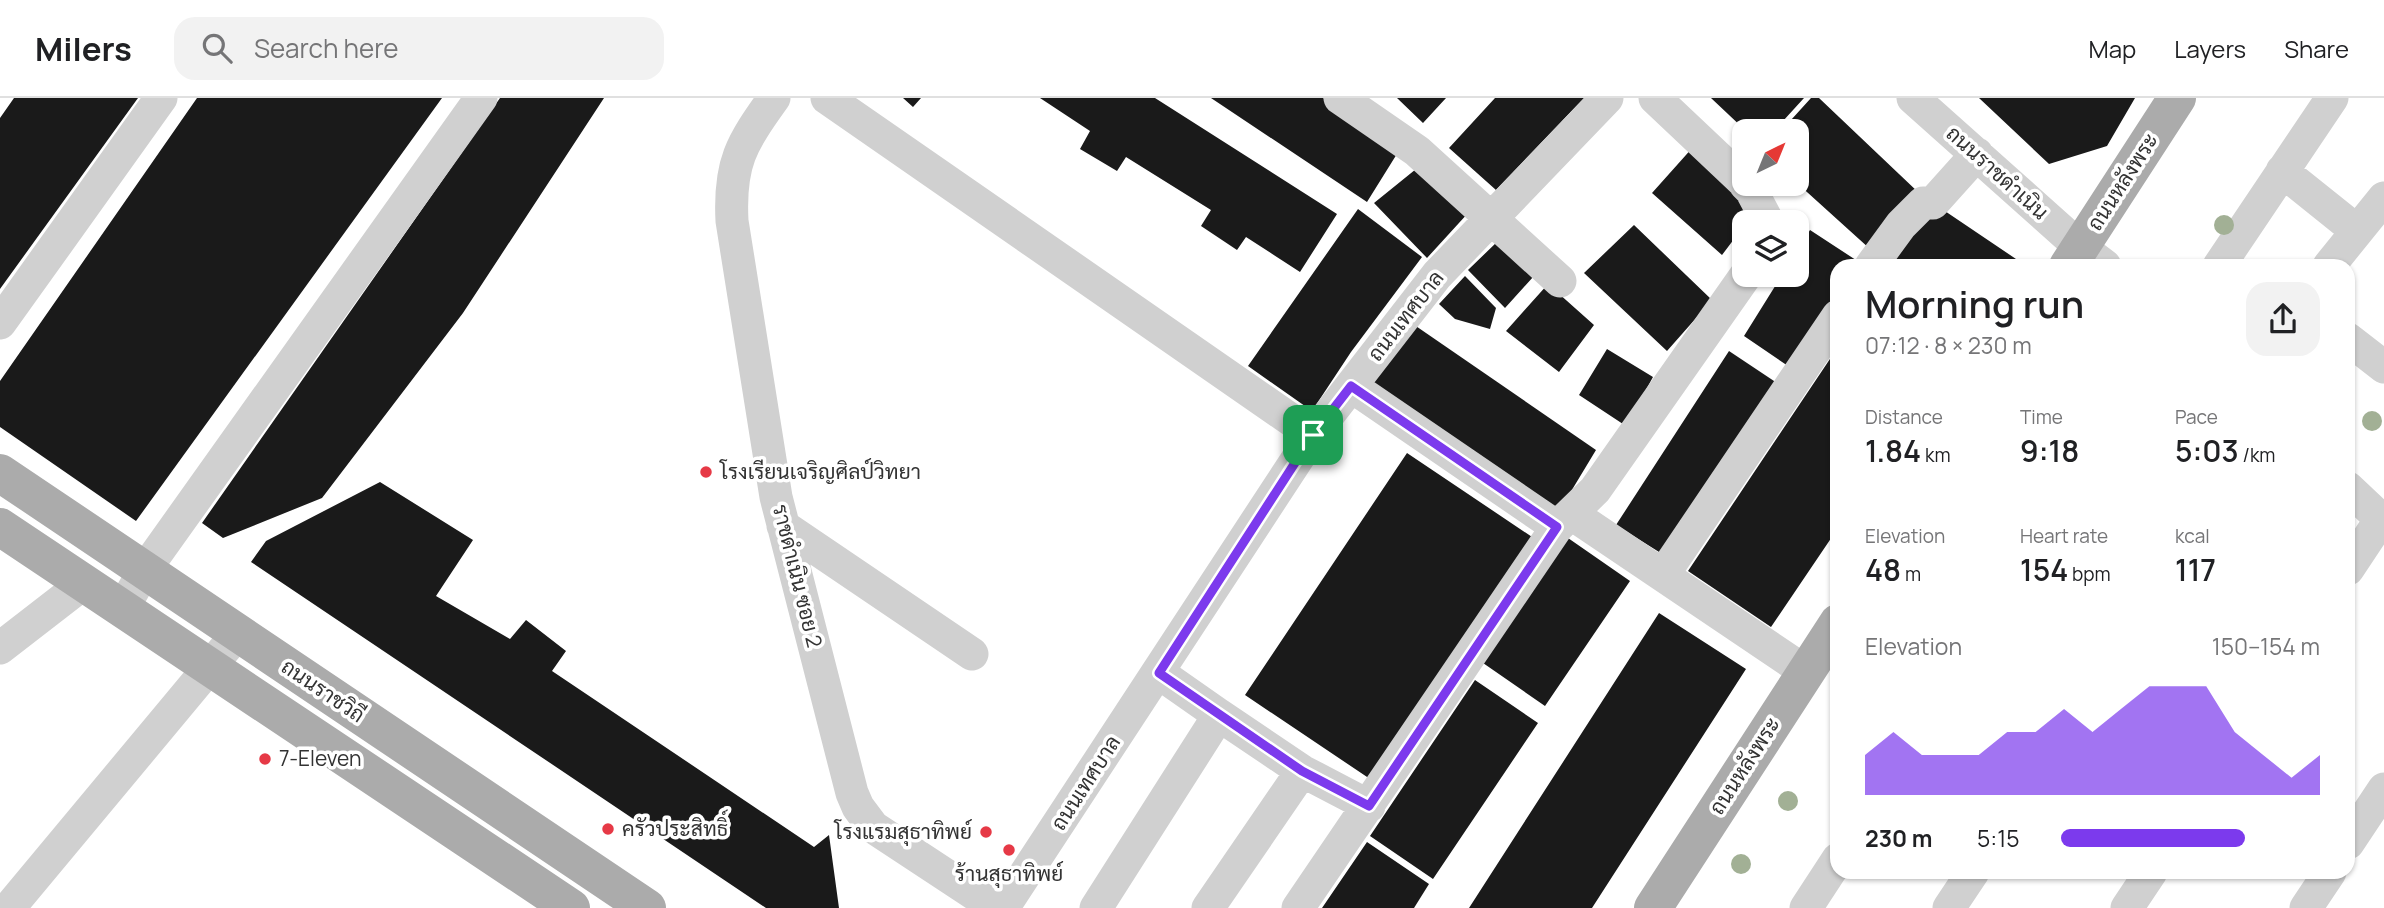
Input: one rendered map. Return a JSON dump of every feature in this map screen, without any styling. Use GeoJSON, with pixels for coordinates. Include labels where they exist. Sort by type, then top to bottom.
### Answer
{"type":"FeatureCollection","features":[{"type":"Feature","properties":{"kind":"main road","name":"ถนนหลังพระ"},"geometry":{"type":"LineString","coordinates":[[2085,259],[2177,98]]}},
{"type":"Feature","properties":{"kind":"main road","name":"ถนนราชวิถี"},"geometry":{"type":"LineString","coordinates":[[0,473],[647,908]]}},
{"type":"Feature","properties":{"kind":"main road","name":"ถนนราชวิถี"},"geometry":{"type":"LineString","coordinates":[[0,527],[571,908]]}},
{"type":"Feature","properties":{"kind":"main road","name":"ถนนหลังพระ"},"geometry":{"type":"LineString","coordinates":[[1653,908],[1830,636]]}},
{"type":"Feature","properties":{"kind":"street"},"geometry":{"type":"LineString","coordinates":[[0,323],[161,98]]}},
{"type":"Feature","properties":{"kind":"street"},"geometry":{"type":"LineString","coordinates":[[123,608],[144,570],[481,98]]}},
{"type":"Feature","properties":{"kind":"street","name":"ราชดำเนิน ซอย 2"},"geometry":{"type":"LineString","coordinates":[[774,98],[746,138],[734,172],[730,191],[734,235],[776,497],[858,807],[873,827],[996,908]]}},
{"type":"Feature","properties":{"kind":"street"},"geometry":{"type":"LineString","coordinates":[[827,98],[1313,435]]}},
{"type":"Feature","properties":{"kind":"street"},"geometry":{"type":"LineString","coordinates":[[1340,98],[1417,151],[1560,281]]}},
{"type":"Feature","properties":{"kind":"street","name":"ถนนเทศบาล"},"geometry":{"type":"LineString","coordinates":[[1003,908],[1313,435],[1437,275],[1607,98]]}},
{"type":"Feature","properties":{"kind":"street"},"geometry":{"type":"LineString","coordinates":[[1655,98],[1732,171]]}},
{"type":"Feature","properties":{"kind":"street","name":"ถนนราชดำเนิน"},"geometry":{"type":"LineString","coordinates":[[1913,98],[1977,154],[2083,259]]}},
{"type":"Feature","properties":{"kind":"street"},"geometry":{"type":"LineString","coordinates":[[2224,259],[2332,98]]}},
{"type":"Feature","properties":{"kind":"street"},"geometry":{"type":"LineString","coordinates":[[1876,259],[1900,225],[1923,203],[1933,203],[1977,154]]}},
{"type":"Feature","properties":{"kind":"street"},"geometry":{"type":"LineString","coordinates":[[2282,171],[2357,232]]}},
{"type":"Feature","properties":{"kind":"street"},"geometry":{"type":"LineString","coordinates":[[2335,259],[2384,198]]}},
{"type":"Feature","properties":{"kind":"street"},"geometry":{"type":"LineString","coordinates":[[1298,908],[1564,520],[1595,490],[1738,287]]}},
{"type":"Feature","properties":{"kind":"street"},"geometry":{"type":"LineString","coordinates":[[1663,575],[1830,328]]}},
{"type":"Feature","properties":{"kind":"street"},"geometry":{"type":"LineString","coordinates":[[2355,344],[2384,366]]}},
{"type":"Feature","properties":{"kind":"street"},"geometry":{"type":"LineString","coordinates":[[1351,386],[1564,520],[1663,575],[1807,671]]}},
{"type":"Feature","properties":{"kind":"street"},"geometry":{"type":"LineString","coordinates":[[2355,494],[2383,520],[2355,559]]}},
{"type":"Feature","properties":{"kind":"street"},"geometry":{"type":"LineString","coordinates":[[783,526],[972,654]]}},
{"type":"Feature","properties":{"kind":"street"},"geometry":{"type":"LineString","coordinates":[[0,648],[84,583]]}},
{"type":"Feature","properties":{"kind":"street"},"geometry":{"type":"LineString","coordinates":[[9,908],[238,634]]}},
{"type":"Feature","properties":{"kind":"street"},"geometry":{"type":"LineString","coordinates":[[1159,673],[1302,771],[1369,806]]}},
{"type":"Feature","properties":{"kind":"street"},"geometry":{"type":"LineString","coordinates":[[1096,908],[1219,716]]}},
{"type":"Feature","properties":{"kind":"street"},"geometry":{"type":"LineString","coordinates":[[1208,908],[1302,771]]}},
{"type":"Feature","properties":{"kind":"street"},"geometry":{"type":"LineString","coordinates":[[2355,832],[2384,789]]}},
{"type":"Feature","properties":{"kind":"street"},"geometry":{"type":"LineString","coordinates":[[1806,908],[1830,871]]}},
{"type":"Feature","properties":{"kind":"street"},"geometry":{"type":"LineString","coordinates":[[1949,908],[1968,879]]}},
{"type":"Feature","properties":{"kind":"street"},"geometry":{"type":"LineString","coordinates":[[2127,908],[2146,879]]}},
{"type":"Feature","properties":{"kind":"street"},"geometry":{"type":"LineString","coordinates":[[2306,908],[2325,879]]}},
{"type":"Feature","properties":{"kind":"building"},"geometry":{"type":"Polygon","coordinates":[[[14,98],[138,98],[0,289],[0,118],[14,98]]]}},
{"type":"Feature","properties":{"kind":"building"},"geometry":{"type":"Polygon","coordinates":[[[197,98],[442,98],[136,521],[0,427],[0,381],[197,98]]]}},
{"type":"Feature","properties":{"kind":"building"},"geometry":{"type":"Polygon","coordinates":[[[500,98],[604,98],[463,313],[322,498],[223,538],[202,523],[500,98]]]}},
{"type":"Feature","properties":{"kind":"building"},"geometry":{"type":"Polygon","coordinates":[[[903,98],[921,98],[913,107],[903,98]]]}},
{"type":"Feature","properties":{"kind":"building"},"geometry":{"type":"Polygon","coordinates":[[[1040,98],[1155,98],[1337,214],[1300,272],[1246,237],[1237,250],[1201,226],[1211,210],[1126,157],[1117,171],[1080,149],[1090,131],[1040,98]]]}},
{"type":"Feature","properties":{"kind":"building"},"geometry":{"type":"Polygon","coordinates":[[[1211,98],[1323,98],[1400,149],[1367,202],[1211,98]]]}},
{"type":"Feature","properties":{"kind":"building"},"geometry":{"type":"Polygon","coordinates":[[[1397,98],[1446,98],[1423,123],[1397,98]]]}},
{"type":"Feature","properties":{"kind":"building"},"geometry":{"type":"Polygon","coordinates":[[[1495,98],[1584,98],[1496,190],[1449,148],[1495,98]]]}},
{"type":"Feature","properties":{"kind":"building"},"geometry":{"type":"Polygon","coordinates":[[[1711,98],[1804,98],[1785,119],[1733,119],[1711,98]]]}},
{"type":"Feature","properties":{"kind":"building"},"geometry":{"type":"Polygon","coordinates":[[[1811,98],[1819,98],[1919,193],[1870,249],[1810,195],[1810,119],[1792,119],[1811,98]]]}},
{"type":"Feature","properties":{"kind":"building"},"geometry":{"type":"Polygon","coordinates":[[[1979,98],[2135,98],[2107,146],[2049,164],[1979,98]]]}},
{"type":"Feature","properties":{"kind":"building"},"geometry":{"type":"Polygon","coordinates":[[[1694,146],[1732,185],[1732,196],[1742,196],[1756,210],[1732,210],[1732,242],[1722,255],[1652,193],[1694,146]]]}},
{"type":"Feature","properties":{"kind":"building"},"geometry":{"type":"Polygon","coordinates":[[[1421,165],[1469,212],[1427,258],[1374,203],[1421,165]]]}},
{"type":"Feature","properties":{"kind":"building"},"geometry":{"type":"Polygon","coordinates":[[[1933,203],[2016,259],[1896,259],[1933,203]]]}},
{"type":"Feature","properties":{"kind":"building"},"geometry":{"type":"Polygon","coordinates":[[[1358,209],[1422,257],[1351,352],[1312,411],[1248,366],[1358,209]]]}},
{"type":"Feature","properties":{"kind":"building"},"geometry":{"type":"Polygon","coordinates":[[[1634,225],[1712,300],[1667,351],[1584,273],[1634,225]]]}},
{"type":"Feature","properties":{"kind":"building"},"geometry":{"type":"Polygon","coordinates":[[[1810,230],[1854,259],[1830,259],[1830,312],[1791,368],[1744,336],[1775,287],[1809,287],[1810,230]]]}},
{"type":"Feature","properties":{"kind":"building"},"geometry":{"type":"Polygon","coordinates":[[[1498,241],[1534,276],[1505,308],[1468,270],[1498,241]]]}},
{"type":"Feature","properties":{"kind":"building"},"geometry":{"type":"Polygon","coordinates":[[[1465,276],[1496,308],[1490,329],[1455,319],[1439,304],[1465,276]]]}},
{"type":"Feature","properties":{"kind":"building"},"geometry":{"type":"Polygon","coordinates":[[[1548,284],[1594,325],[1559,372],[1506,331],[1548,284]]]}},
{"type":"Feature","properties":{"kind":"building"},"geometry":{"type":"Polygon","coordinates":[[[1410,322],[1596,450],[1558,513],[1369,385],[1410,322]]]}},
{"type":"Feature","properties":{"kind":"building"},"geometry":{"type":"Polygon","coordinates":[[[1607,349],[1653,377],[1626,426],[1579,395],[1607,349]]]}},
{"type":"Feature","properties":{"kind":"building"},"geometry":{"type":"Polygon","coordinates":[[[1729,351],[1783,387],[1667,557],[1616,525],[1729,351]]]}},
{"type":"Feature","properties":{"kind":"building"},"geometry":{"type":"Polygon","coordinates":[[[1830,359],[1830,540],[1771,627],[1688,571],[1830,359]]]}},
{"type":"Feature","properties":{"kind":"building"},"geometry":{"type":"Polygon","coordinates":[[[1407,453],[1541,543],[1379,785],[1245,695],[1407,453]]]}},
{"type":"Feature","properties":{"kind":"building"},"geometry":{"type":"Polygon","coordinates":[[[380,482],[473,540],[436,596],[510,639],[526,620],[566,651],[552,671],[814,847],[829,835],[839,908],[766,908],[251,562],[266,541],[380,482]]]}},
{"type":"Feature","properties":{"kind":"building"},"geometry":{"type":"Polygon","coordinates":[[[1568,538],[1630,581],[1545,706],[1483,663],[1568,538]]]}},
{"type":"Feature","properties":{"kind":"building"},"geometry":{"type":"Polygon","coordinates":[[[1659,613],[1746,669],[1592,908],[1469,908],[1659,613]]]}},
{"type":"Feature","properties":{"kind":"building"},"geometry":{"type":"Polygon","coordinates":[[[1475,680],[1538,723],[1433,879],[1370,836],[1475,680]]]}},
{"type":"Feature","properties":{"kind":"building"},"geometry":{"type":"Polygon","coordinates":[[[1367,842],[1429,884],[1414,908],[1322,908],[1367,842]]]}},
{"type":"Feature","properties":{"kind":"place","name":"โรงเรียนเจริญศิลป์วิทยา"},"geometry":{"type":"Point","coordinates":[706,472]}},
{"type":"Feature","properties":{"kind":"place","name":"7-Eleven"},"geometry":{"type":"Point","coordinates":[265,759]}},
{"type":"Feature","properties":{"kind":"place","name":"ครัวประสิทธิ์"},"geometry":{"type":"Point","coordinates":[608,829]}},
{"type":"Feature","properties":{"kind":"place","name":"โรงแรมสุธาทิพย์"},"geometry":{"type":"Point","coordinates":[986,832]}},
{"type":"Feature","properties":{"kind":"place","name":"ร้านสุธาทิพย์"},"geometry":{"type":"Point","coordinates":[1009,850]}},
{"type":"Feature","properties":{"kind":"route"},"geometry":{"type":"LineString","coordinates":[[1351,386],[1557,527],[1369,806],[1302,771],[1159,673],[1313,435],[1351,386]]}}]}
